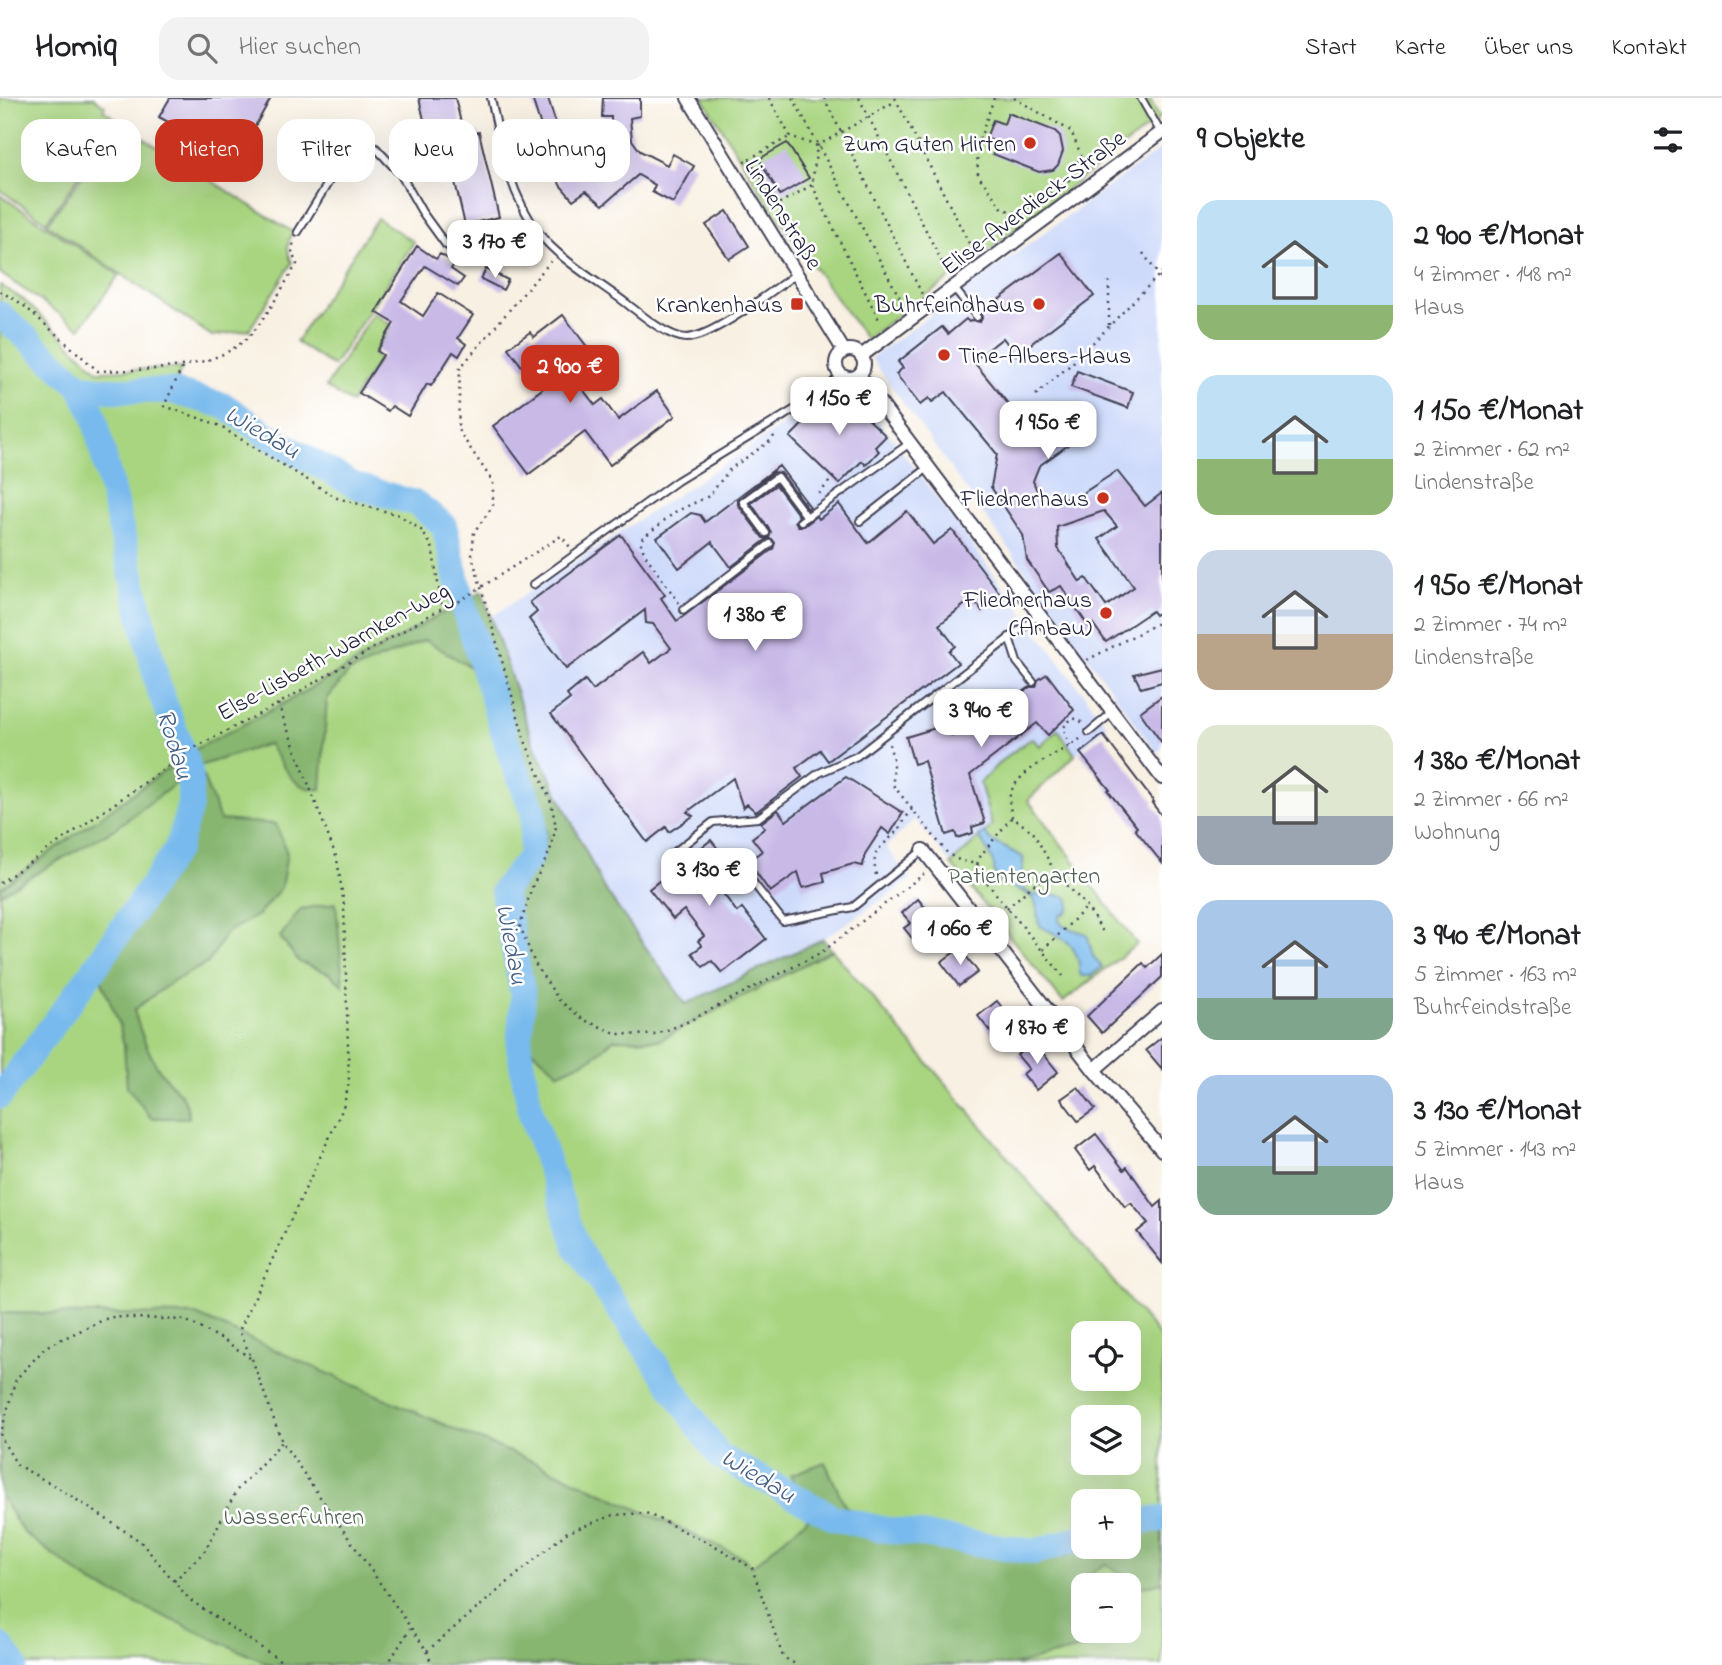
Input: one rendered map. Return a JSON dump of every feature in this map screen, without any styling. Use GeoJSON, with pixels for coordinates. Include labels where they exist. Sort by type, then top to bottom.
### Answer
{"type":"FeatureCollection","features":[{"type":"Feature","properties":{"kind":"street","name":"Lindenstraße"},"geometry":{"type":"LineString","coordinates":[[688,98],[844,351]]}},
{"type":"Feature","properties":{"kind":"street","name":"Elise-Averdieck-Straße"},"geometry":{"type":"LineString","coordinates":[[861,356],[1161,132]]}},
{"type":"Feature","properties":{"kind":"street"},"geometry":{"type":"LineString","coordinates":[[844,351],[854,351],[861,356],[864,368],[859,375],[849,378],[840,375],[836,364],[838,356],[844,351]]}},
{"type":"Feature","properties":{"kind":"street"},"geometry":{"type":"LineString","coordinates":[[859,375],[1162,778]]}},
{"type":"Feature","properties":{"kind":"street"},"geometry":{"type":"LineString","coordinates":[[923,850],[1094,1070],[1162,1150]]}},
{"type":"Feature","properties":{"kind":"street"},"geometry":{"type":"LineString","coordinates":[[1094,1070],[1162,1011]]}},
{"type":"Feature","properties":{"kind":"lane"},"geometry":{"type":"LineString","coordinates":[[491,98],[503,158],[518,196],[539,234],[558,252],[658,327],[685,338],[705,335],[796,274]]}},
{"type":"Feature","properties":{"kind":"lane"},"geometry":{"type":"LineString","coordinates":[[1141,98],[1161,132]]}},
{"type":"Feature","properties":{"kind":"lane"},"geometry":{"type":"LineString","coordinates":[[298,232],[352,144],[376,148],[401,175],[422,212],[446,245],[463,255],[539,234]]}},
{"type":"Feature","properties":{"kind":"lane"},"geometry":{"type":"LineString","coordinates":[[954,288],[977,317]]}},
{"type":"Feature","properties":{"kind":"lane"},"geometry":{"type":"LineString","coordinates":[[533,585],[677,481],[813,398],[840,375]]}},
{"type":"Feature","properties":{"kind":"lane"},"geometry":{"type":"LineString","coordinates":[[766,533],[743,502],[777,477],[804,516],[911,443]]}},
{"type":"Feature","properties":{"kind":"lane"},"geometry":{"type":"LineString","coordinates":[[860,521],[929,467]]}},
{"type":"Feature","properties":{"kind":"lane"},"geometry":{"type":"LineString","coordinates":[[684,610],[770,544]]}},
{"type":"Feature","properties":{"kind":"lane"},"geometry":{"type":"LineString","coordinates":[[671,855],[713,822],[758,818],[819,773],[857,756],[1039,615]]}},
{"type":"Feature","properties":{"kind":"lane"},"geometry":{"type":"LineString","coordinates":[[1009,638],[1017,662],[1033,682]]}},
{"type":"Feature","properties":{"kind":"lane"},"geometry":{"type":"LineString","coordinates":[[1089,732],[1113,712]]}},
{"type":"Feature","properties":{"kind":"lane"},"geometry":{"type":"LineString","coordinates":[[737,862],[783,920],[853,906],[923,850]]}},
{"type":"Feature","properties":{"kind":"path"},"geometry":{"type":"LineString","coordinates":[[769,98],[790,136],[817,146]]}},
{"type":"Feature","properties":{"kind":"path"},"geometry":{"type":"LineString","coordinates":[[793,98],[902,302]]}},
{"type":"Feature","properties":{"kind":"path"},"geometry":{"type":"LineString","coordinates":[[824,98],[929,306]]}},
{"type":"Feature","properties":{"kind":"path"},"geometry":{"type":"LineString","coordinates":[[859,98],[947,272]]}},
{"type":"Feature","properties":{"kind":"path"},"geometry":{"type":"LineString","coordinates":[[994,98],[977,147],[978,175],[1003,209],[1017,213],[1069,180],[1081,155],[1071,131],[1014,98]]}},
{"type":"Feature","properties":{"kind":"path"},"geometry":{"type":"LineString","coordinates":[[817,146],[895,99],[982,268]]}},
{"type":"Feature","properties":{"kind":"path"},"geometry":{"type":"LineString","coordinates":[[732,169],[790,136]]}},
{"type":"Feature","properties":{"kind":"path"},"geometry":{"type":"LineString","coordinates":[[817,146],[812,185],[879,320]]}},
{"type":"Feature","properties":{"kind":"path"},"geometry":{"type":"LineString","coordinates":[[749,159],[778,204]]}},
{"type":"Feature","properties":{"kind":"path"},"geometry":{"type":"LineString","coordinates":[[760,214],[812,185]]}},
{"type":"Feature","properties":{"kind":"path"},"geometry":{"type":"LineString","coordinates":[[1017,213],[1027,234]]}},
{"type":"Feature","properties":{"kind":"path"},"geometry":{"type":"LineString","coordinates":[[0,291],[22,304],[98,371],[182,368],[234,348],[253,332],[297,264],[292,253],[292,242],[298,232]]}},
{"type":"Feature","properties":{"kind":"path"},"geometry":{"type":"LineString","coordinates":[[558,252],[460,368],[458,430],[493,482],[493,506],[474,532],[472,556],[525,741],[551,802],[556,827],[550,851],[532,887],[520,926],[536,964],[559,1000],[584,1020],[618,1034],[654,1035],[685,1023],[822,952],[935,866]]}},
{"type":"Feature","properties":{"kind":"path"},"geometry":{"type":"LineString","coordinates":[[1143,253],[1162,280]]}},
{"type":"Feature","properties":{"kind":"path"},"geometry":{"type":"LineString","coordinates":[[1036,395],[1078,358],[1162,272]]}},
{"type":"Feature","properties":{"kind":"path"},"geometry":{"type":"LineString","coordinates":[[1109,277],[1109,325]]}},
{"type":"Feature","properties":{"kind":"path"},"geometry":{"type":"LineString","coordinates":[[182,368],[164,406],[216,424],[337,498],[399,516],[421,530],[432,546],[442,608]]}},
{"type":"Feature","properties":{"kind":"path"},"geometry":{"type":"LineString","coordinates":[[684,610],[644,554],[640,540],[675,512],[701,501],[717,487],[730,469],[773,439]]}},
{"type":"Feature","properties":{"kind":"path"},"geometry":{"type":"LineString","coordinates":[[804,516],[835,475]]}},
{"type":"Feature","properties":{"kind":"path","name":"Else-Lisbeth-Warnken-Weg"},"geometry":{"type":"LineString","coordinates":[[0,883],[196,747],[278,704],[442,608],[458,602],[561,536],[576,554]]}},
{"type":"Feature","properties":{"kind":"path"},"geometry":{"type":"LineString","coordinates":[[1078,664],[1162,621]]}},
{"type":"Feature","properties":{"kind":"path"},"geometry":{"type":"LineString","coordinates":[[278,704],[337,859],[344,905],[349,1083],[342,1108],[239,1331],[282,1442],[427,1651],[432,1665]]}},
{"type":"Feature","properties":{"kind":"path"},"geometry":{"type":"LineString","coordinates":[[977,864],[1012,817],[1010,795],[1021,778],[1027,772],[1070,746],[1089,732],[1080,720],[1072,718],[1063,728],[1070,746]]}},
{"type":"Feature","properties":{"kind":"path"},"geometry":{"type":"LineString","coordinates":[[893,758],[893,785],[912,809],[948,854],[961,861],[977,864]]}},
{"type":"Feature","properties":{"kind":"path"},"geometry":{"type":"LineString","coordinates":[[878,886],[874,862],[876,853],[912,809]]}},
{"type":"Feature","properties":{"kind":"path"},"geometry":{"type":"LineString","coordinates":[[1012,817],[1033,832],[1055,872],[1087,907],[1105,935]]}},
{"type":"Feature","properties":{"kind":"path"},"geometry":{"type":"LineString","coordinates":[[977,864],[988,884],[1063,976]]}},
{"type":"Feature","properties":{"kind":"path"},"geometry":{"type":"LineString","coordinates":[[1007,908],[1033,885],[1055,872]]}},
{"type":"Feature","properties":{"kind":"path"},"geometry":{"type":"LineString","coordinates":[[1043,950],[1087,907]]}},
{"type":"Feature","properties":{"kind":"path"},"geometry":{"type":"LineString","coordinates":[[252,1359],[224,1340],[186,1320],[110,1317],[47,1346],[16,1379],[1,1436],[16,1465],[57,1487],[140,1541],[190,1600],[287,1665]]}},
{"type":"Feature","properties":{"kind":"path"},"geometry":{"type":"LineString","coordinates":[[174,1581],[204,1552],[237,1490],[282,1442]]}},
{"type":"Feature","properties":{"kind":"path"},"geometry":{"type":"LineString","coordinates":[[427,1651],[566,1533],[614,1515],[646,1513],[717,1547],[752,1568],[783,1657],[797,1665]]}},
{"type":"Feature","properties":{"kind":"path"},"geometry":{"type":"LineString","coordinates":[[387,1665],[411,1628]]}},
{"type":"Feature","properties":{"kind":"shaded area"},"geometry":{"type":"Polygon","coordinates":[[[1162,148],[1162,748],[1156,752],[871,358],[1162,148]]]}},
{"type":"Feature","properties":{"kind":"shaded area"},"geometry":{"type":"Polygon","coordinates":[[[841,387],[859,394],[1107,725],[1028,800],[1137,944],[1063,1002],[915,819],[886,847],[911,880],[823,939],[686,1004],[603,887],[533,742],[491,617],[841,387]]]}},
{"type":"Feature","properties":{"kind":"green space"},"geometry":{"type":"Polygon","coordinates":[[[0,98],[94,98],[105,106],[103,110],[116,119],[21,119],[21,182],[75,182],[46,222],[0,190],[0,98]]]}},
{"type":"Feature","properties":{"kind":"green space"},"geometry":{"type":"Polygon","coordinates":[[[703,98],[1149,98],[1160,118],[981,256],[866,339],[771,208],[703,98]]]}},
{"type":"Feature","properties":{"kind":"green space"},"geometry":{"type":"Polygon","coordinates":[[[141,137],[155,145],[155,182],[213,182],[293,232],[288,247],[292,263],[249,330],[212,336],[47,224],[78,182],[141,182],[141,137]]]}},
{"type":"Feature","properties":{"kind":"green space"},"geometry":{"type":"Polygon","coordinates":[[[0,195],[119,275],[80,328],[0,273],[0,195]]]}},
{"type":"Feature","properties":{"kind":"green space"},"geometry":{"type":"Polygon","coordinates":[[[377,218],[414,242],[333,366],[296,342],[377,218]]]}},
{"type":"Feature","properties":{"kind":"green space"},"geometry":{"type":"Polygon","coordinates":[[[0,285],[24,300],[98,371],[182,368],[175,384],[230,399],[261,423],[347,473],[374,484],[403,490],[433,503],[451,521],[472,604],[549,836],[659,1040],[832,950],[1162,1339],[1162,1665],[0,1665],[0,285]]]}},
{"type":"Feature","properties":{"kind":"green space"},"geometry":{"type":"Polygon","coordinates":[[[373,313],[391,325],[373,354],[379,359],[351,403],[326,387],[373,313]]]}},
{"type":"Feature","properties":{"kind":"green space"},"geometry":{"type":"Polygon","coordinates":[[[482,591],[533,742],[603,887],[686,1004],[823,939],[832,950],[659,1040],[614,1039],[592,1058],[559,1073],[531,1049],[527,961],[510,893],[548,836],[537,799],[523,806],[470,667],[425,640],[349,672],[327,699],[321,789],[311,789],[295,781],[268,744],[199,766],[220,820],[276,824],[287,853],[281,888],[258,915],[226,933],[208,963],[173,981],[134,1010],[152,1058],[182,1096],[189,1118],[151,1118],[127,1087],[124,1046],[119,1024],[98,971],[183,851],[196,805],[198,767],[116,828],[0,894],[0,888],[197,748],[277,707],[482,591]]]}},
{"type":"Feature","properties":{"kind":"green space","name":"Patientengarten"},"geometry":{"type":"Polygon","coordinates":[[[1058,729],[1075,755],[1028,800],[1137,944],[1063,1002],[951,864],[992,826],[980,783],[1001,761],[1032,738],[1040,746],[1058,729]]]}},
{"type":"Feature","properties":{"kind":"green space"},"geometry":{"type":"Polygon","coordinates":[[[336,903],[343,985],[328,973],[299,962],[280,937],[301,909],[336,903]]]}},
{"type":"Feature","properties":{"kind":"green space","name":"Wasserfuhren"},"geometry":{"type":"Polygon","coordinates":[[[0,1313],[196,1315],[535,1462],[746,1559],[751,1567],[812,1515],[790,1475],[825,1462],[845,1506],[881,1529],[1066,1556],[1071,1554],[1071,1559],[1141,1559],[1141,1527],[1162,1523],[1162,1582],[1143,1587],[1141,1573],[1120,1573],[1106,1564],[1092,1573],[1071,1573],[1071,1643],[1102,1644],[1012,1665],[271,1665],[91,1583],[23,1532],[0,1495],[0,1313]]]}},
{"type":"Feature","properties":{"kind":"water"},"geometry":{"type":"Polygon","coordinates":[[[984,832],[990,840],[1023,857],[1021,880],[1028,893],[1068,898],[1070,906],[1067,912],[1060,916],[1059,921],[1063,926],[1087,934],[1093,956],[1102,967],[1091,976],[1081,976],[1078,959],[1068,942],[1040,926],[1033,899],[996,877],[991,858],[979,837],[984,832]]]}},
{"type":"Feature","properties":{"kind":"building"},"geometry":{"type":"Polygon","coordinates":[[[170,98],[271,98],[259,119],[159,117],[170,98]]]}},
{"type":"Feature","properties":{"kind":"building"},"geometry":{"type":"Polygon","coordinates":[[[419,98],[455,98],[460,119],[424,119],[419,98]]]}},
{"type":"Feature","properties":{"kind":"building"},"geometry":{"type":"Polygon","coordinates":[[[532,98],[548,98],[554,119],[539,119],[532,98]]]}},
{"type":"Feature","properties":{"kind":"building"},"geometry":{"type":"Polygon","coordinates":[[[603,98],[640,98],[640,116],[630,118],[632,140],[640,151],[667,165],[673,154],[694,166],[673,203],[652,192],[655,185],[638,175],[630,182],[630,119],[602,117],[603,98]]]}},
{"type":"Feature","properties":{"kind":"building","name":"Zum Guten Hirten"},"geometry":{"type":"Polygon","coordinates":[[[1008,113],[1055,131],[1060,136],[1063,151],[1053,170],[1039,172],[993,154],[997,143],[986,138],[993,120],[1004,124],[1008,113]]]}},
{"type":"Feature","properties":{"kind":"building"},"geometry":{"type":"Polygon","coordinates":[[[479,132],[499,217],[465,225],[455,182],[478,182],[479,132]]]}},
{"type":"Feature","properties":{"kind":"building"},"geometry":{"type":"Polygon","coordinates":[[[787,143],[809,178],[780,195],[759,159],[787,143]]]}},
{"type":"Feature","properties":{"kind":"building"},"geometry":{"type":"Polygon","coordinates":[[[559,182],[630,182],[603,205],[586,191],[573,200],[559,182]]]}},
{"type":"Feature","properties":{"kind":"building"},"geometry":{"type":"Polygon","coordinates":[[[727,211],[749,246],[729,259],[706,225],[727,211]]]}},
{"type":"Feature","properties":{"kind":"building"},"geometry":{"type":"Polygon","coordinates":[[[417,246],[436,259],[440,254],[455,263],[451,269],[464,278],[458,286],[425,266],[401,301],[423,316],[438,293],[473,315],[458,338],[466,344],[459,356],[453,352],[431,386],[427,384],[408,416],[392,406],[388,411],[359,393],[383,355],[377,351],[394,323],[376,312],[417,246]]]}},
{"type":"Feature","properties":{"kind":"building"},"geometry":{"type":"Polygon","coordinates":[[[1061,253],[1094,296],[1016,355],[1003,338],[973,361],[1028,428],[1050,412],[1071,443],[1039,466],[1033,481],[1038,493],[1051,503],[1083,493],[1117,471],[1145,506],[1162,493],[1162,610],[1155,615],[1152,611],[1106,642],[1093,624],[1089,627],[1061,586],[1049,592],[1027,560],[1023,535],[991,487],[997,454],[946,392],[932,402],[929,398],[920,405],[896,374],[903,368],[898,362],[942,327],[948,334],[966,319],[969,322],[980,322],[981,313],[1061,253]],[[1104,511],[1057,527],[1058,548],[1080,582],[1086,578],[1106,606],[1134,587],[1099,539],[1117,526],[1104,511]]]}},
{"type":"Feature","properties":{"kind":"building"},"geometry":{"type":"Polygon","coordinates":[[[486,269],[508,280],[503,290],[481,279],[486,269]]]}},
{"type":"Feature","properties":{"kind":"building"},"geometry":{"type":"Polygon","coordinates":[[[563,315],[591,352],[568,370],[595,405],[603,399],[618,420],[657,391],[675,416],[610,465],[585,432],[529,474],[493,426],[550,383],[533,362],[524,369],[508,348],[530,332],[534,337],[563,315]]]}},
{"type":"Feature","properties":{"kind":"building"},"geometry":{"type":"Polygon","coordinates":[[[1077,371],[1133,392],[1128,408],[1071,387],[1077,371]]]}},
{"type":"Feature","properties":{"kind":"building"},"geometry":{"type":"Polygon","coordinates":[[[837,389],[886,436],[875,447],[879,451],[866,465],[862,461],[839,484],[790,437],[837,389]]]}},
{"type":"Feature","properties":{"kind":"building"},"geometry":{"type":"Polygon","coordinates":[[[779,466],[810,507],[808,509],[781,473],[774,472],[738,500],[738,505],[763,538],[769,538],[771,532],[751,503],[776,485],[799,516],[795,521],[798,526],[804,526],[817,516],[819,519],[839,504],[868,543],[907,511],[933,544],[952,530],[1002,596],[982,611],[979,606],[968,602],[939,625],[955,646],[949,651],[958,663],[828,761],[820,750],[796,768],[802,777],[756,812],[747,804],[743,808],[733,778],[687,812],[693,816],[669,832],[666,827],[647,842],[551,714],[570,699],[567,695],[585,680],[593,690],[643,652],[651,663],[671,648],[653,624],[646,623],[645,610],[566,669],[529,619],[537,612],[530,602],[621,535],[665,595],[661,598],[677,621],[773,549],[775,543],[772,539],[767,539],[731,567],[712,542],[679,568],[657,538],[691,513],[700,515],[705,522],[779,466]]]}},
{"type":"Feature","properties":{"kind":"building"},"geometry":{"type":"Polygon","coordinates":[[[1162,667],[1162,682],[1141,688],[1134,674],[1162,667]]]}},
{"type":"Feature","properties":{"kind":"building"},"geometry":{"type":"Polygon","coordinates":[[[1047,674],[1074,710],[1048,735],[1037,723],[970,775],[985,823],[972,827],[973,833],[957,838],[955,832],[946,835],[924,761],[914,764],[906,737],[949,724],[952,736],[1006,696],[1010,701],[1030,687],[1036,687],[1038,680],[1047,674]]]}},
{"type":"Feature","properties":{"kind":"building"},"geometry":{"type":"Polygon","coordinates":[[[1162,696],[1162,743],[1140,712],[1162,696]]]}},
{"type":"Feature","properties":{"kind":"building"},"geometry":{"type":"Polygon","coordinates":[[[1103,735],[1162,816],[1162,863],[1080,753],[1103,735]]]}},
{"type":"Feature","properties":{"kind":"building"},"geometry":{"type":"Polygon","coordinates":[[[846,777],[903,813],[890,834],[882,828],[865,854],[863,866],[853,864],[823,873],[825,882],[803,888],[798,872],[770,892],[748,861],[762,851],[752,838],[765,828],[761,823],[778,810],[786,821],[846,777]]]}},
{"type":"Feature","properties":{"kind":"building"},"geometry":{"type":"Polygon","coordinates":[[[711,840],[726,859],[720,863],[732,878],[719,888],[737,912],[742,908],[766,939],[722,973],[712,961],[703,967],[692,953],[702,946],[698,941],[704,936],[684,910],[673,919],[649,889],[711,840]]]}},
{"type":"Feature","properties":{"kind":"building"},"geometry":{"type":"Polygon","coordinates":[[[918,899],[943,929],[920,948],[904,928],[911,923],[902,913],[918,899]]]}},
{"type":"Feature","properties":{"kind":"building"},"geometry":{"type":"Polygon","coordinates":[[[960,948],[978,972],[959,986],[941,962],[960,948]]]}},
{"type":"Feature","properties":{"kind":"building"},"geometry":{"type":"Polygon","coordinates":[[[1162,954],[1162,977],[1102,1033],[1087,1016],[1143,963],[1147,968],[1162,954]]]}},
{"type":"Feature","properties":{"kind":"building"},"geometry":{"type":"Polygon","coordinates":[[[997,1001],[1016,1025],[997,1040],[978,1016],[997,1001]]]}},
{"type":"Feature","properties":{"kind":"building"},"geometry":{"type":"Polygon","coordinates":[[[1162,1037],[1162,1069],[1146,1050],[1162,1037]]]}},
{"type":"Feature","properties":{"kind":"building"},"geometry":{"type":"Polygon","coordinates":[[[1034,1042],[1058,1072],[1036,1090],[1023,1074],[1029,1069],[1017,1055],[1034,1042]]]}},
{"type":"Feature","properties":{"kind":"building"},"geometry":{"type":"Polygon","coordinates":[[[1078,1087],[1095,1109],[1078,1121],[1061,1099],[1078,1087]]]}},
{"type":"Feature","properties":{"kind":"building"},"geometry":{"type":"Polygon","coordinates":[[[1096,1134],[1124,1170],[1127,1167],[1155,1207],[1162,1201],[1162,1263],[1137,1232],[1148,1223],[1131,1203],[1125,1207],[1095,1166],[1090,1170],[1075,1150],[1096,1134]]]}},
{"type":"Feature","properties":{"kind":"waterway","name":"Wiedau"},"geometry":{"type":"LineString","coordinates":[[0,314],[80,386],[108,390],[171,391],[225,406],[270,437],[354,485],[417,504],[444,525],[460,594],[512,759],[534,813],[531,856],[503,891],[523,995],[519,1048],[531,1114],[577,1248],[719,1456],[835,1518],[881,1529],[1035,1552],[1071,1541]]}},
{"type":"Feature","properties":{"kind":"waterway","name":"Rodau"},"geometry":{"type":"LineString","coordinates":[[0,1096],[89,976],[177,849],[190,806],[190,771],[158,686],[94,415],[80,386]]}},
{"type":"Feature","properties":{"kind":"waterway","name":"Wiedau"},"geometry":{"type":"LineString","coordinates":[[1141,1521],[1162,1519]]}},
{"type":"Feature","properties":{"kind":"waterway","name":"Rodau"},"geometry":{"type":"LineString","coordinates":[[0,1645],[15,1665]]}},
{"type":"Feature","properties":{"kind":"place","name":"Zum Guten Hirten"},"geometry":{"type":"Point","coordinates":[1030,143]}},
{"type":"Feature","properties":{"kind":"place","name":"Krankenhaus"},"geometry":{"type":"Point","coordinates":[797,304]}},
{"type":"Feature","properties":{"kind":"place","name":"Buhrfeindhaus"},"geometry":{"type":"Point","coordinates":[1039,304]}},
{"type":"Feature","properties":{"kind":"place","name":"Tine-Albers-Haus"},"geometry":{"type":"Point","coordinates":[944,355]}},
{"type":"Feature","properties":{"kind":"place","name":"Fliednerhaus"},"geometry":{"type":"Point","coordinates":[1103,498]}},
{"type":"Feature","properties":{"kind":"place","name":"Fliednerhaus (Anbau)"},"geometry":{"type":"Point","coordinates":[1106,613]}}]}
